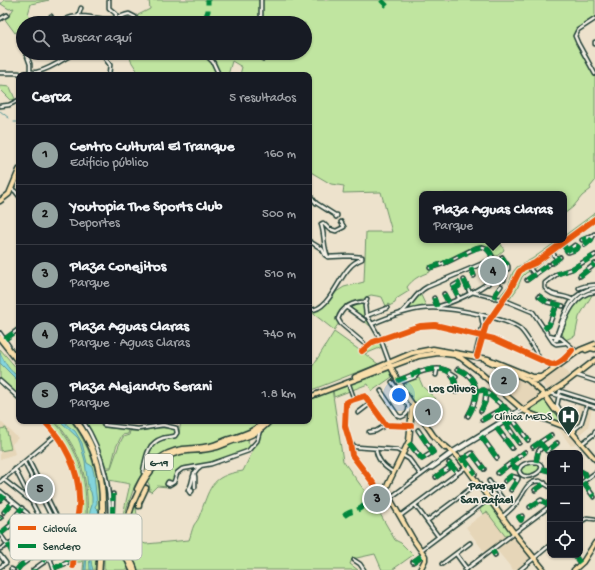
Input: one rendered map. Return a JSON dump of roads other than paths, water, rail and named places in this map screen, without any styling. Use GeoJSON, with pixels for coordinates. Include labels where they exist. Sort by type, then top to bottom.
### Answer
{"type":"FeatureCollection","features":[{"type":"Feature","properties":{"kind":"highway"},"geometry":{"type":"LineString","coordinates":[[2,340],[16,355]]}},
{"type":"Feature","properties":{"kind":"highway"},"geometry":{"type":"LineString","coordinates":[[2,340],[16,361]]}},
{"type":"Feature","properties":{"kind":"highway"},"geometry":{"type":"LineString","coordinates":[[78,424],[85,434],[97,464],[101,481],[103,514]]}},
{"type":"Feature","properties":{"kind":"highway"},"geometry":{"type":"LineString","coordinates":[[81,424],[94,447],[99,460],[103,478],[104,514]]}},
{"type":"Feature","properties":{"kind":"highway"},"geometry":{"type":"LineString","coordinates":[[100,560],[100,570]]}},
{"type":"Feature","properties":{"kind":"highway"},"geometry":{"type":"LineString","coordinates":[[100,570],[101,560]]}},
{"type":"Feature","properties":{"kind":"main road"},"geometry":{"type":"LineString","coordinates":[[0,201],[6,197],[16,177]]}},
{"type":"Feature","properties":{"kind":"main road"},"geometry":{"type":"LineString","coordinates":[[530,381],[537,381],[584,348],[595,344]]}},
{"type":"Feature","properties":{"kind":"main road"},"geometry":{"type":"LineString","coordinates":[[583,352],[591,348],[595,350]]}},
{"type":"Feature","properties":{"kind":"main road"},"geometry":{"type":"LineString","coordinates":[[312,395],[376,368],[417,353],[440,350],[492,360],[531,377],[539,377],[546,374]]}},
{"type":"Feature","properties":{"kind":"main road"},"geometry":{"type":"LineString","coordinates":[[312,395],[348,382],[390,363],[406,360],[417,353],[454,355],[472,366],[521,410],[558,424],[573,433],[595,459]]}},
{"type":"Feature","properties":{"kind":"main road"},"geometry":{"type":"LineString","coordinates":[[472,366],[472,359],[477,357],[530,381],[543,394],[542,397],[524,408],[516,404]]}},
{"type":"Feature","properties":{"kind":"main road"},"geometry":{"type":"LineString","coordinates":[[484,360],[523,375]]}},
{"type":"Feature","properties":{"kind":"main road"},"geometry":{"type":"LineString","coordinates":[[521,410],[579,375],[594,361]]}},
{"type":"Feature","properties":{"kind":"main road"},"geometry":{"type":"LineString","coordinates":[[390,363],[396,382],[406,396],[413,410],[422,418],[434,435],[461,460],[514,533],[544,570]]}},
{"type":"Feature","properties":{"kind":"main road"},"geometry":{"type":"LineString","coordinates":[[489,380],[494,379],[500,371],[499,367]]}},
{"type":"Feature","properties":{"kind":"main road"},"geometry":{"type":"LineString","coordinates":[[497,387],[495,381],[502,371],[505,370]]}},
{"type":"Feature","properties":{"kind":"main road"},"geometry":{"type":"LineString","coordinates":[[560,391],[565,383]]}},
{"type":"Feature","properties":{"kind":"main road"},"geometry":{"type":"LineString","coordinates":[[545,396],[563,420],[574,429]]}},
{"type":"Feature","properties":{"kind":"main road"},"geometry":{"type":"LineString","coordinates":[[555,407],[595,456]]}},
{"type":"Feature","properties":{"kind":"main road"},"geometry":{"type":"LineString","coordinates":[[413,410],[410,443],[383,492],[389,497],[424,554],[425,559],[420,570]]}},
{"type":"Feature","properties":{"kind":"main road"},"geometry":{"type":"LineString","coordinates":[[558,424],[562,424],[563,420]]}},
{"type":"Feature","properties":{"kind":"main road"},"geometry":{"type":"LineString","coordinates":[[257,435],[257,430],[262,424]]}},
{"type":"Feature","properties":{"kind":"main road","name":"G-19"},"geometry":{"type":"LineString","coordinates":[[127,514],[129,507],[147,470],[163,455],[180,449],[210,446],[248,434],[262,424]]}},
{"type":"Feature","properties":{"kind":"main road","name":"G-19"},"geometry":{"type":"LineString","coordinates":[[141,488],[144,485],[147,486],[144,481],[156,465],[170,456],[184,452],[213,448],[257,435],[267,424]]}},
{"type":"Feature","properties":{"kind":"main road"},"geometry":{"type":"LineString","coordinates":[[136,495],[141,488]]}},
{"type":"Feature","properties":{"kind":"main road"},"geometry":{"type":"LineString","coordinates":[[140,506],[141,488]]}},
{"type":"Feature","properties":{"kind":"main road"},"geometry":{"type":"LineString","coordinates":[[574,570],[581,564],[595,542]]}},
{"type":"Feature","properties":{"kind":"main road","name":"G-19"},"geometry":{"type":"LineString","coordinates":[[129,560],[134,570]]}},
{"type":"Feature","properties":{"kind":"street"},"geometry":{"type":"LineString","coordinates":[[109,0],[109,8],[116,14],[116,16]]}},
{"type":"Feature","properties":{"kind":"street"},"geometry":{"type":"LineString","coordinates":[[261,0],[261,16]]}},
{"type":"Feature","properties":{"kind":"street"},"geometry":{"type":"LineString","coordinates":[[78,16],[81,8]]}},
{"type":"Feature","properties":{"kind":"street"},"geometry":{"type":"LineString","coordinates":[[124,16],[131,14],[134,16]]}},
{"type":"Feature","properties":{"kind":"street"},"geometry":{"type":"LineString","coordinates":[[0,19],[7,15]]}},
{"type":"Feature","properties":{"kind":"street"},"geometry":{"type":"LineString","coordinates":[[595,19],[578,30],[575,37],[595,74]]}},
{"type":"Feature","properties":{"kind":"street"},"geometry":{"type":"LineString","coordinates":[[29,60],[30,71]]}},
{"type":"Feature","properties":{"kind":"street"},"geometry":{"type":"LineString","coordinates":[[26,72],[37,72],[51,67],[62,60]]}},
{"type":"Feature","properties":{"kind":"street"},"geometry":{"type":"LineString","coordinates":[[106,60],[110,65],[109,72]]}},
{"type":"Feature","properties":{"kind":"street"},"geometry":{"type":"LineString","coordinates":[[210,60],[217,72]]}},
{"type":"Feature","properties":{"kind":"street"},"geometry":{"type":"LineString","coordinates":[[0,73],[16,73]]}},
{"type":"Feature","properties":{"kind":"street"},"geometry":{"type":"LineString","coordinates":[[0,106],[16,101]]}},
{"type":"Feature","properties":{"kind":"street"},"geometry":{"type":"LineString","coordinates":[[11,189],[16,192]]}},
{"type":"Feature","properties":{"kind":"street"},"geometry":{"type":"LineString","coordinates":[[312,198],[316,203],[335,215]]}},
{"type":"Feature","properties":{"kind":"street"},"geometry":{"type":"LineString","coordinates":[[567,240],[595,219]]}},
{"type":"Feature","properties":{"kind":"street"},"geometry":{"type":"LineString","coordinates":[[328,257],[325,247],[325,236],[321,224],[324,224],[329,229],[336,230],[344,227],[341,222]]}},
{"type":"Feature","properties":{"kind":"street"},"geometry":{"type":"LineString","coordinates":[[585,245],[594,234]]}},
{"type":"Feature","properties":{"kind":"street"},"geometry":{"type":"LineString","coordinates":[[582,240],[584,238],[588,240]]}},
{"type":"Feature","properties":{"kind":"street"},"geometry":{"type":"LineString","coordinates":[[312,243],[322,249],[328,257],[362,257],[362,259],[349,267],[324,304],[315,310],[312,310]]}},
{"type":"Feature","properties":{"kind":"street"},"geometry":{"type":"LineString","coordinates":[[481,336],[485,326],[513,286],[519,272],[562,244],[567,251]]}},
{"type":"Feature","properties":{"kind":"street"},"geometry":{"type":"LineString","coordinates":[[430,268],[479,247],[485,247],[490,252],[492,256],[490,261]]}},
{"type":"Feature","properties":{"kind":"street"},"geometry":{"type":"LineString","coordinates":[[551,251],[557,259]]}},
{"type":"Feature","properties":{"kind":"street"},"geometry":{"type":"LineString","coordinates":[[572,301],[566,297],[554,295],[546,290],[544,286],[545,284],[561,272],[572,269],[595,255]]}},
{"type":"Feature","properties":{"kind":"street"},"geometry":{"type":"LineString","coordinates":[[502,257],[507,264],[508,269]]}},
{"type":"Feature","properties":{"kind":"street"},"geometry":{"type":"LineString","coordinates":[[552,263],[560,257]]}},
{"type":"Feature","properties":{"kind":"street"},"geometry":{"type":"LineString","coordinates":[[401,313],[422,290],[471,268],[490,261],[496,262],[499,267],[498,272],[488,284],[459,298],[450,306]]}},
{"type":"Feature","properties":{"kind":"street"},"geometry":{"type":"LineString","coordinates":[[499,267],[507,264]]}},
{"type":"Feature","properties":{"kind":"street"},"geometry":{"type":"LineString","coordinates":[[580,276],[595,264]]}},
{"type":"Feature","properties":{"kind":"street"},"geometry":{"type":"LineString","coordinates":[[528,280],[548,265]]}},
{"type":"Feature","properties":{"kind":"street"},"geometry":{"type":"LineString","coordinates":[[528,266],[535,275]]}},
{"type":"Feature","properties":{"kind":"street"},"geometry":{"type":"LineString","coordinates":[[471,268],[474,276]]}},
{"type":"Feature","properties":{"kind":"street"},"geometry":{"type":"LineString","coordinates":[[498,272],[505,275],[504,280]]}},
{"type":"Feature","properties":{"kind":"street"},"geometry":{"type":"LineString","coordinates":[[484,274],[488,284]]}},
{"type":"Feature","properties":{"kind":"street"},"geometry":{"type":"LineString","coordinates":[[464,280],[471,293]]}},
{"type":"Feature","properties":{"kind":"street"},"geometry":{"type":"LineString","coordinates":[[579,288],[595,285]]}},
{"type":"Feature","properties":{"kind":"street"},"geometry":{"type":"LineString","coordinates":[[494,298],[501,286]]}},
{"type":"Feature","properties":{"kind":"street"},"geometry":{"type":"LineString","coordinates":[[556,339],[567,309],[572,301],[582,292],[595,288]]}},
{"type":"Feature","properties":{"kind":"street"},"geometry":{"type":"LineString","coordinates":[[454,289],[459,298]]}},
{"type":"Feature","properties":{"kind":"street"},"geometry":{"type":"LineString","coordinates":[[477,289],[482,295]]}},
{"type":"Feature","properties":{"kind":"street"},"geometry":{"type":"LineString","coordinates":[[556,339],[576,300],[586,294],[595,292]]}},
{"type":"Feature","properties":{"kind":"street"},"geometry":{"type":"LineString","coordinates":[[471,293],[504,300],[533,312],[555,344],[565,343]]}},
{"type":"Feature","properties":{"kind":"street"},"geometry":{"type":"LineString","coordinates":[[444,294],[450,306]]}},
{"type":"Feature","properties":{"kind":"street"},"geometry":{"type":"LineString","coordinates":[[539,296],[545,301],[563,306]]}},
{"type":"Feature","properties":{"kind":"street"},"geometry":{"type":"LineString","coordinates":[[434,298],[437,307]]}},
{"type":"Feature","properties":{"kind":"street"},"geometry":{"type":"LineString","coordinates":[[367,346],[339,322],[338,317],[346,307],[356,302],[366,300],[366,316],[381,340],[390,363]]}},
{"type":"Feature","properties":{"kind":"street"},"geometry":{"type":"LineString","coordinates":[[544,327],[549,324],[557,304]]}},
{"type":"Feature","properties":{"kind":"street"},"geometry":{"type":"LineString","coordinates":[[409,306],[411,310]]}},
{"type":"Feature","properties":{"kind":"street"},"geometry":{"type":"LineString","coordinates":[[372,324],[411,310],[450,306],[491,317],[520,329],[540,359]]}},
{"type":"Feature","properties":{"kind":"street"},"geometry":{"type":"LineString","coordinates":[[346,307],[364,320]]}},
{"type":"Feature","properties":{"kind":"street"},"geometry":{"type":"LineString","coordinates":[[366,316],[387,308]]}},
{"type":"Feature","properties":{"kind":"street"},"geometry":{"type":"LineString","coordinates":[[477,357],[483,325],[481,315]]}},
{"type":"Feature","properties":{"kind":"street"},"geometry":{"type":"LineString","coordinates":[[362,351],[367,346],[410,328],[432,325],[494,339],[554,365],[574,350]]}},
{"type":"Feature","properties":{"kind":"street"},"geometry":{"type":"LineString","coordinates":[[562,328],[565,343]]}},
{"type":"Feature","properties":{"kind":"street"},"geometry":{"type":"LineString","coordinates":[[2,340],[16,331]]}},
{"type":"Feature","properties":{"kind":"street"},"geometry":{"type":"LineString","coordinates":[[0,333],[2,340],[16,355]]}},
{"type":"Feature","properties":{"kind":"street"},"geometry":{"type":"LineString","coordinates":[[547,333],[556,339]]}},
{"type":"Feature","properties":{"kind":"street"},"geometry":{"type":"LineString","coordinates":[[550,337],[565,343],[574,350]]}},
{"type":"Feature","properties":{"kind":"street"},"geometry":{"type":"LineString","coordinates":[[531,356],[534,350]]}},
{"type":"Feature","properties":{"kind":"street"},"geometry":{"type":"LineString","coordinates":[[572,356],[574,350]]}},
{"type":"Feature","properties":{"kind":"street"},"geometry":{"type":"LineString","coordinates":[[436,375],[437,369]]}},
{"type":"Feature","properties":{"kind":"street"},"geometry":{"type":"LineString","coordinates":[[406,415],[409,409],[408,405],[396,382],[419,372],[437,369],[448,370],[456,376]]}},
{"type":"Feature","properties":{"kind":"street"},"geometry":{"type":"LineString","coordinates":[[458,369],[471,378],[476,390],[475,404],[468,416]]}},
{"type":"Feature","properties":{"kind":"street"},"geometry":{"type":"LineString","coordinates":[[448,370],[455,381],[456,392]]}},
{"type":"Feature","properties":{"kind":"street"},"geometry":{"type":"LineString","coordinates":[[579,375],[595,381]]}},
{"type":"Feature","properties":{"kind":"street"},"geometry":{"type":"LineString","coordinates":[[0,381],[16,395]]}},
{"type":"Feature","properties":{"kind":"street"},"geometry":{"type":"LineString","coordinates":[[348,382],[354,399]]}},
{"type":"Feature","properties":{"kind":"street"},"geometry":{"type":"LineString","coordinates":[[476,390],[483,389],[486,391],[505,407],[511,416]]}},
{"type":"Feature","properties":{"kind":"street"},"geometry":{"type":"LineString","coordinates":[[380,391],[398,416],[401,417],[413,410]]}},
{"type":"Feature","properties":{"kind":"street"},"geometry":{"type":"LineString","coordinates":[[481,411],[484,404],[486,391]]}},
{"type":"Feature","properties":{"kind":"street"},"geometry":{"type":"LineString","coordinates":[[587,405],[581,424],[574,429],[557,406],[560,391],[595,402]]}},
{"type":"Feature","properties":{"kind":"street"},"geometry":{"type":"LineString","coordinates":[[550,393],[595,407]]}},
{"type":"Feature","properties":{"kind":"street"},"geometry":{"type":"LineString","coordinates":[[564,398],[566,393]]}},
{"type":"Feature","properties":{"kind":"street"},"geometry":{"type":"LineString","coordinates":[[370,498],[383,492],[353,457],[344,426],[347,401],[365,396],[386,425]]}},
{"type":"Feature","properties":{"kind":"street"},"geometry":{"type":"LineString","coordinates":[[580,403],[582,398]]}},
{"type":"Feature","properties":{"kind":"street"},"geometry":{"type":"LineString","coordinates":[[358,413],[370,403]]}},
{"type":"Feature","properties":{"kind":"street"},"geometry":{"type":"LineString","coordinates":[[482,420],[505,407]]}},
{"type":"Feature","properties":{"kind":"street"},"geometry":{"type":"LineString","coordinates":[[389,497],[421,476],[466,442],[521,410]]}},
{"type":"Feature","properties":{"kind":"street"},"geometry":{"type":"LineString","coordinates":[[505,424],[511,416],[521,410]]}},
{"type":"Feature","properties":{"kind":"street"},"geometry":{"type":"LineString","coordinates":[[452,453],[496,427],[514,421],[528,440]]}},
{"type":"Feature","properties":{"kind":"street"},"geometry":{"type":"LineString","coordinates":[[47,424],[56,435],[69,457],[76,475],[79,496],[77,514]]}},
{"type":"Feature","properties":{"kind":"street"},"geometry":{"type":"LineString","coordinates":[[85,424],[94,440],[102,460],[108,514]]}},
{"type":"Feature","properties":{"kind":"street"},"geometry":{"type":"LineString","coordinates":[[106,424],[138,429],[163,425],[177,429],[175,436],[159,439],[150,446],[146,455],[143,472]]}},
{"type":"Feature","properties":{"kind":"street"},"geometry":{"type":"LineString","coordinates":[[505,424],[519,443]]}},
{"type":"Feature","properties":{"kind":"street"},"geometry":{"type":"LineString","coordinates":[[369,432],[376,431],[386,425],[411,426]]}},
{"type":"Feature","properties":{"kind":"street"},"geometry":{"type":"LineString","coordinates":[[496,427],[512,448]]}},
{"type":"Feature","properties":{"kind":"street"},"geometry":{"type":"LineString","coordinates":[[171,484],[174,482],[177,473],[182,468],[201,466],[248,451],[256,442],[261,430]]}},
{"type":"Feature","properties":{"kind":"street"},"geometry":{"type":"LineString","coordinates":[[410,443],[422,459],[433,452],[418,430]]}},
{"type":"Feature","properties":{"kind":"street"},"geometry":{"type":"LineString","coordinates":[[582,440],[594,434],[595,431]]}},
{"type":"Feature","properties":{"kind":"street"},"geometry":{"type":"LineString","coordinates":[[0,482],[56,435]]}},
{"type":"Feature","properties":{"kind":"street"},"geometry":{"type":"LineString","coordinates":[[256,442],[257,435]]}},
{"type":"Feature","properties":{"kind":"street"},"geometry":{"type":"LineString","coordinates":[[533,447],[552,435]]}},
{"type":"Feature","properties":{"kind":"street"},"geometry":{"type":"LineString","coordinates":[[481,436],[497,458]]}},
{"type":"Feature","properties":{"kind":"street"},"geometry":{"type":"LineString","coordinates":[[462,448],[466,442]]}},
{"type":"Feature","properties":{"kind":"street"},"geometry":{"type":"LineString","coordinates":[[350,443],[356,447],[398,450],[409,459],[421,476]]}},
{"type":"Feature","properties":{"kind":"street"},"geometry":{"type":"LineString","coordinates":[[540,443],[545,450],[548,451],[558,443]]}},
{"type":"Feature","properties":{"kind":"street"},"geometry":{"type":"LineString","coordinates":[[351,451],[356,447]]}},
{"type":"Feature","properties":{"kind":"street"},"geometry":{"type":"LineString","coordinates":[[537,462],[538,452],[543,447]]}},
{"type":"Feature","properties":{"kind":"street"},"geometry":{"type":"LineString","coordinates":[[376,449],[377,456],[384,466],[393,472]]}},
{"type":"Feature","properties":{"kind":"street"},"geometry":{"type":"LineString","coordinates":[[498,473],[525,452]]}},
{"type":"Feature","properties":{"kind":"street"},"geometry":{"type":"LineString","coordinates":[[475,474],[461,460],[472,453],[484,468]]}},
{"type":"Feature","properties":{"kind":"street"},"geometry":{"type":"LineString","coordinates":[[28,458],[53,514]]}},
{"type":"Feature","properties":{"kind":"street"},"geometry":{"type":"LineString","coordinates":[[24,462],[52,514]]}},
{"type":"Feature","properties":{"kind":"street"},"geometry":{"type":"LineString","coordinates":[[511,462],[519,468],[521,475]]}},
{"type":"Feature","properties":{"kind":"street"},"geometry":{"type":"LineString","coordinates":[[519,468],[528,463],[537,462]]}},
{"type":"Feature","properties":{"kind":"street"},"geometry":{"type":"LineString","coordinates":[[537,462],[542,468],[547,469]]}},
{"type":"Feature","properties":{"kind":"street"},"geometry":{"type":"LineString","coordinates":[[436,477],[450,464],[458,473]]}},
{"type":"Feature","properties":{"kind":"street"},"geometry":{"type":"LineString","coordinates":[[190,488],[194,473],[201,466]]}},
{"type":"Feature","properties":{"kind":"street"},"geometry":{"type":"LineString","coordinates":[[400,516],[466,467]]}},
{"type":"Feature","properties":{"kind":"street"},"geometry":{"type":"LineString","coordinates":[[511,490],[521,475],[532,475],[539,472],[542,468]]}},
{"type":"Feature","properties":{"kind":"street"},"geometry":{"type":"LineString","coordinates":[[15,469],[38,514]]}},
{"type":"Feature","properties":{"kind":"street"},"geometry":{"type":"LineString","coordinates":[[194,473],[195,487]]}},
{"type":"Feature","properties":{"kind":"street"},"geometry":{"type":"LineString","coordinates":[[583,473],[587,477]]}},
{"type":"Feature","properties":{"kind":"street"},"geometry":{"type":"LineString","coordinates":[[583,481],[595,473]]}},
{"type":"Feature","properties":{"kind":"street"},"geometry":{"type":"LineString","coordinates":[[532,475],[534,482]]}},
{"type":"Feature","properties":{"kind":"street"},"geometry":{"type":"LineString","coordinates":[[505,482],[511,476],[517,479]]}},
{"type":"Feature","properties":{"kind":"street"},"geometry":{"type":"LineString","coordinates":[[3,479],[28,497]]}},
{"type":"Feature","properties":{"kind":"street"},"geometry":{"type":"LineString","coordinates":[[488,481],[502,498]]}},
{"type":"Feature","properties":{"kind":"street"},"geometry":{"type":"LineString","coordinates":[[502,516],[518,502],[526,488],[534,482],[544,483],[548,486]]}},
{"type":"Feature","properties":{"kind":"street"},"geometry":{"type":"LineString","coordinates":[[427,521],[478,483]]}},
{"type":"Feature","properties":{"kind":"street"},"geometry":{"type":"LineString","coordinates":[[535,490],[544,483]]}},
{"type":"Feature","properties":{"kind":"street"},"geometry":{"type":"LineString","coordinates":[[583,485],[594,496]]}},
{"type":"Feature","properties":{"kind":"street"},"geometry":{"type":"LineString","coordinates":[[486,493],[493,488]]}},
{"type":"Feature","properties":{"kind":"street"},"geometry":{"type":"LineString","coordinates":[[0,491],[22,508],[27,514]]}},
{"type":"Feature","properties":{"kind":"street"},"geometry":{"type":"LineString","coordinates":[[112,514],[113,494]]}},
{"type":"Feature","properties":{"kind":"street"},"geometry":{"type":"LineString","coordinates":[[0,500],[4,495]]}},
{"type":"Feature","properties":{"kind":"street"},"geometry":{"type":"LineString","coordinates":[[421,550],[489,499]]}},
{"type":"Feature","properties":{"kind":"street"},"geometry":{"type":"LineString","coordinates":[[530,506],[541,500],[547,503]]}},
{"type":"Feature","properties":{"kind":"street"},"geometry":{"type":"LineString","coordinates":[[4,512],[13,502]]}},
{"type":"Feature","properties":{"kind":"street"},"geometry":{"type":"LineString","coordinates":[[415,505],[438,536]]}},
{"type":"Feature","properties":{"kind":"street"},"geometry":{"type":"LineString","coordinates":[[467,568],[547,507]]}},
{"type":"Feature","properties":{"kind":"street"},"geometry":{"type":"LineString","coordinates":[[17,514],[22,508]]}},
{"type":"Feature","properties":{"kind":"street"},"geometry":{"type":"LineString","coordinates":[[583,520],[587,518],[595,519]]}},
{"type":"Feature","properties":{"kind":"street"},"geometry":{"type":"LineString","coordinates":[[521,520],[526,523]]}},
{"type":"Feature","properties":{"kind":"street"},"geometry":{"type":"LineString","coordinates":[[10,526],[0,534],[10,549]]}},
{"type":"Feature","properties":{"kind":"street"},"geometry":{"type":"LineString","coordinates":[[0,549],[10,543]]}},
{"type":"Feature","properties":{"kind":"street"},"geometry":{"type":"LineString","coordinates":[[442,564],[470,543]]}},
{"type":"Feature","properties":{"kind":"street"},"geometry":{"type":"LineString","coordinates":[[520,570],[547,548]]}},
{"type":"Feature","properties":{"kind":"street"},"geometry":{"type":"LineString","coordinates":[[492,550],[495,556]]}},
{"type":"Feature","properties":{"kind":"street"},"geometry":{"type":"LineString","coordinates":[[413,562],[424,554]]}},
{"type":"Feature","properties":{"kind":"street"},"geometry":{"type":"LineString","coordinates":[[456,554],[467,568],[471,570]]}},
{"type":"Feature","properties":{"kind":"street"},"geometry":{"type":"LineString","coordinates":[[0,555],[4,558],[6,563],[0,567]]}},
{"type":"Feature","properties":{"kind":"street"},"geometry":{"type":"LineString","coordinates":[[576,558],[581,564]]}},
{"type":"Feature","properties":{"kind":"street"},"geometry":{"type":"LineString","coordinates":[[17,570],[28,560]]}},
{"type":"Feature","properties":{"kind":"street"},"geometry":{"type":"LineString","coordinates":[[54,569],[67,563],[67,560]]}},
{"type":"Feature","properties":{"kind":"street"},"geometry":{"type":"LineString","coordinates":[[73,560],[73,566]]}},
{"type":"Feature","properties":{"kind":"street"},"geometry":{"type":"LineString","coordinates":[[354,560],[360,564],[364,570]]}},
{"type":"Feature","properties":{"kind":"street"},"geometry":{"type":"LineString","coordinates":[[34,570],[46,561]]}},
{"type":"Feature","properties":{"kind":"water"},"geometry":{"type":"Polygon","coordinates":[[[0,353],[10,369],[16,374],[16,379],[0,363],[0,353]]]}},
{"type":"Feature","properties":{"kind":"water"},"geometry":{"type":"Polygon","coordinates":[[[63,424],[66,424],[75,431],[82,443],[87,463],[92,466],[97,503],[95,507],[99,511],[99,514],[90,514],[92,497],[88,487],[85,461],[78,438],[63,424]]]}},
{"type":"Feature","properties":{"kind":"water"},"geometry":{"type":"Polygon","coordinates":[[[85,560],[87,560],[86,570],[84,570],[85,560]]]}},
{"type":"Feature","properties":{"kind":"water"},"geometry":{"type":"Polygon","coordinates":[[[90,560],[91,560],[93,570],[90,570],[90,560]]]}},
{"type":"Feature","properties":{"kind":"waterway"},"geometry":{"type":"LineString","coordinates":[[0,111],[9,118]]}},
{"type":"Feature","properties":{"kind":"tunnel"},"geometry":{"type":"LineString","coordinates":[[523,375],[538,385],[555,407]]}},
{"type":"Feature","properties":{"kind":"place","name":"Plaza Aguas Claras"},"geometry":{"type":"Point","coordinates":[493,271]}},
{"type":"Feature","properties":{"kind":"place","name":"Youtopia The Sports Club"},"geometry":{"type":"Point","coordinates":[504,381]}},
{"type":"Feature","properties":{"kind":"place","name":"Centro Cultural El Tranque"},"geometry":{"type":"Point","coordinates":[428,412]}},
{"type":"Feature","properties":{"kind":"place","name":"Clínica MEDS"},"geometry":{"type":"Point","coordinates":[568,436]}},
{"type":"Feature","properties":{"kind":"place","name":"Plaza Alejandro Serani"},"geometry":{"type":"Point","coordinates":[40,489]}},
{"type":"Feature","properties":{"kind":"place","name":"Plaza Conejitos"},"geometry":{"type":"Point","coordinates":[377,499]}},
{"type":"Feature","properties":{"kind":"district","name":"Los Olivos"},"geometry":{"type":"Point","coordinates":[452,388]}},
{"type":"Feature","properties":{"kind":"district","name":"Parque San Rafael"},"geometry":{"type":"Point","coordinates":[487,492]}}]}
